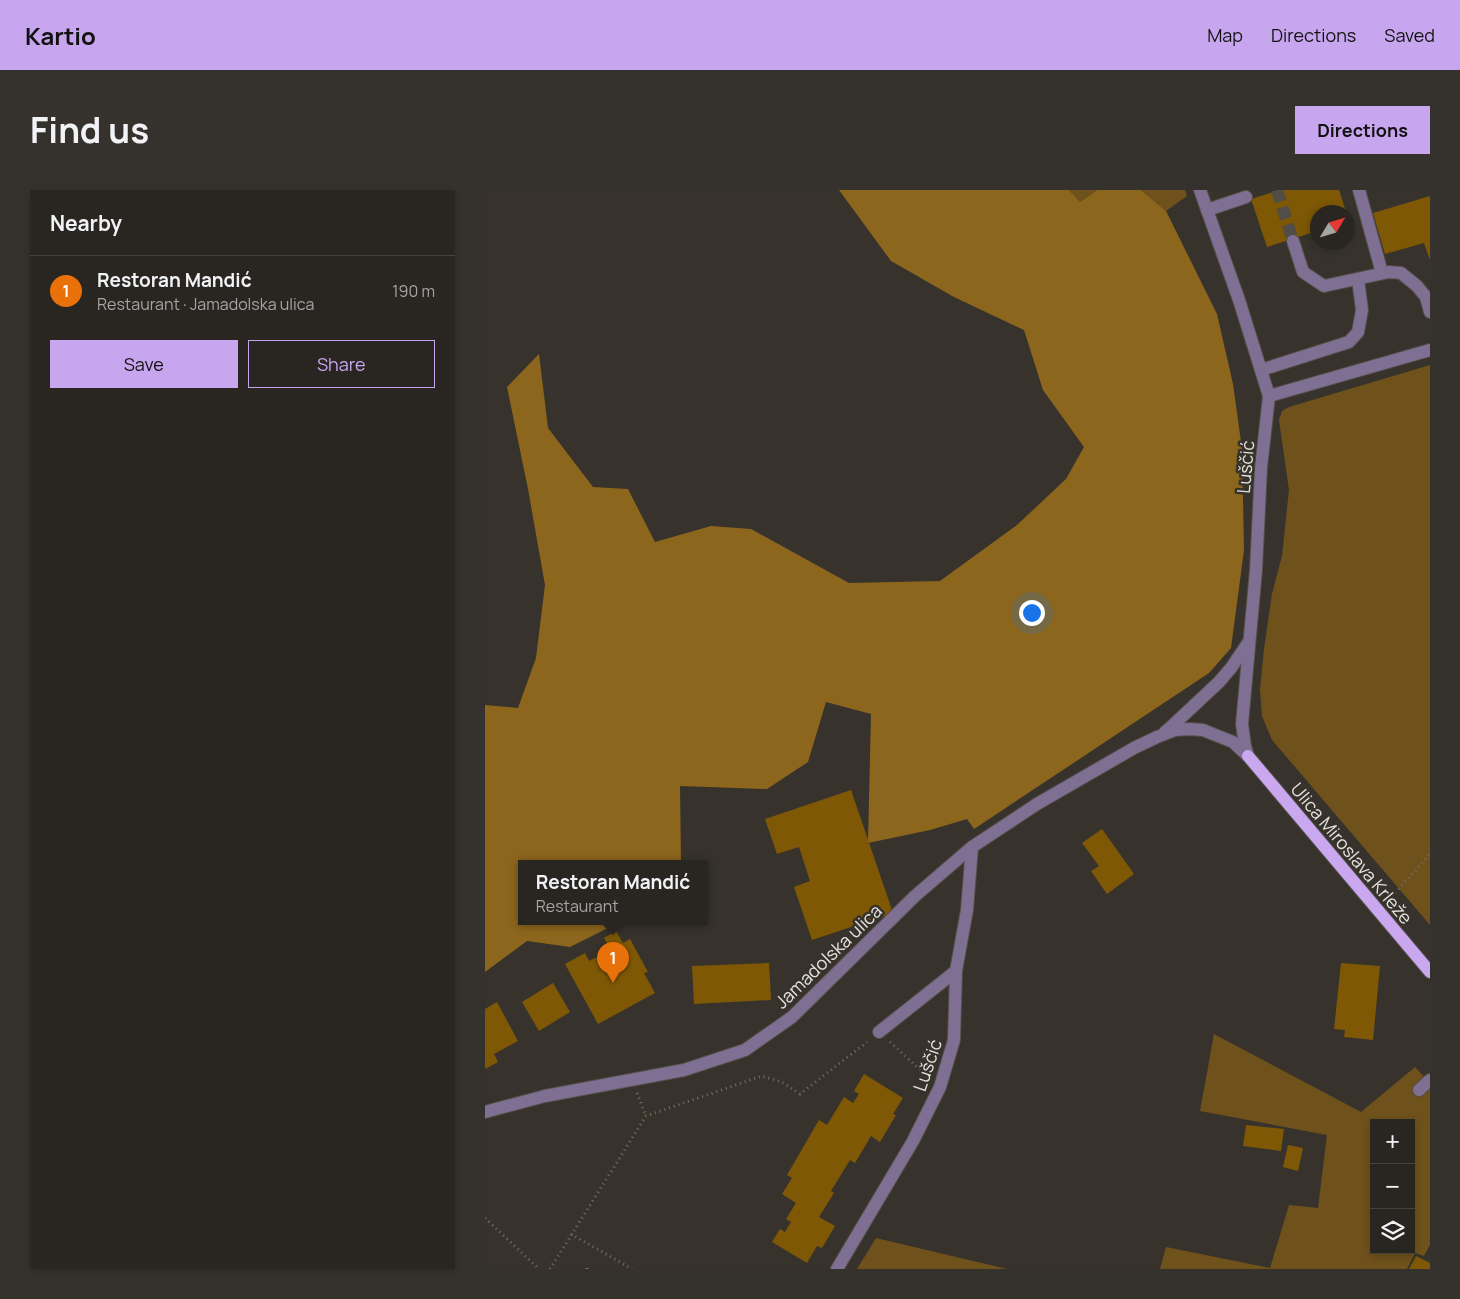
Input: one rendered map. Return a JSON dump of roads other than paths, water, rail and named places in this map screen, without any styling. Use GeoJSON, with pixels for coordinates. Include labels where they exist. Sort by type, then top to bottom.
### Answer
{"type":"FeatureCollection","features":[{"type":"Feature","properties":{"kind":"main road","name":"Ulica Miroslava Krleže"},"geometry":{"type":"LineString","coordinates":[[1248,756],[1430,972]]}},
{"type":"Feature","properties":{"kind":"street","name":"Luščić"},"geometry":{"type":"LineString","coordinates":[[1200,190],[1239,300],[1269,396],[1261,468],[1256,570],[1242,724],[1248,756]]}},
{"type":"Feature","properties":{"kind":"street"},"geometry":{"type":"LineString","coordinates":[[1359,190],[1382,273]]}},
{"type":"Feature","properties":{"kind":"street"},"geometry":{"type":"LineString","coordinates":[[1207,210],[1246,198]]}},
{"type":"Feature","properties":{"kind":"street"},"geometry":{"type":"LineString","coordinates":[[1293,241],[1303,272],[1324,286],[1382,273],[1401,273],[1417,286],[1426,297],[1430,312]]}},
{"type":"Feature","properties":{"kind":"street"},"geometry":{"type":"LineString","coordinates":[[1261,370],[1349,342],[1358,332],[1362,310],[1358,279]]}},
{"type":"Feature","properties":{"kind":"street"},"geometry":{"type":"LineString","coordinates":[[1269,396],[1430,350]]}},
{"type":"Feature","properties":{"kind":"street","name":"Jamadolska ulica"},"geometry":{"type":"LineString","coordinates":[[1157,737],[1172,726],[1219,682],[1231,668],[1249,640]]}},
{"type":"Feature","properties":{"kind":"street","name":"Jamadolska ulica"},"geometry":{"type":"LineString","coordinates":[[485,1112],[545,1096],[684,1070],[745,1050],[792,1017],[915,896],[972,847],[1037,804],[1134,748],[1157,737],[1175,730],[1203,730],[1233,742],[1248,756]]}},
{"type":"Feature","properties":{"kind":"street","name":"Luščić"},"geometry":{"type":"LineString","coordinates":[[837,1269],[913,1141],[940,1087],[955,1040],[956,971],[967,910],[972,847]]}},
{"type":"Feature","properties":{"kind":"street"},"geometry":{"type":"LineString","coordinates":[[879,1032],[956,971]]}},
{"type":"Feature","properties":{"kind":"street"},"geometry":{"type":"LineString","coordinates":[[1419,1090],[1430,1080]]}},
{"type":"Feature","properties":{"kind":"tunnel"},"geometry":{"type":"LineString","coordinates":[[1277,190],[1293,241]]}},
{"type":"Feature","properties":{"kind":"place","name":"Restoran Mandić"},"geometry":{"type":"Point","coordinates":[613,983]}}]}
